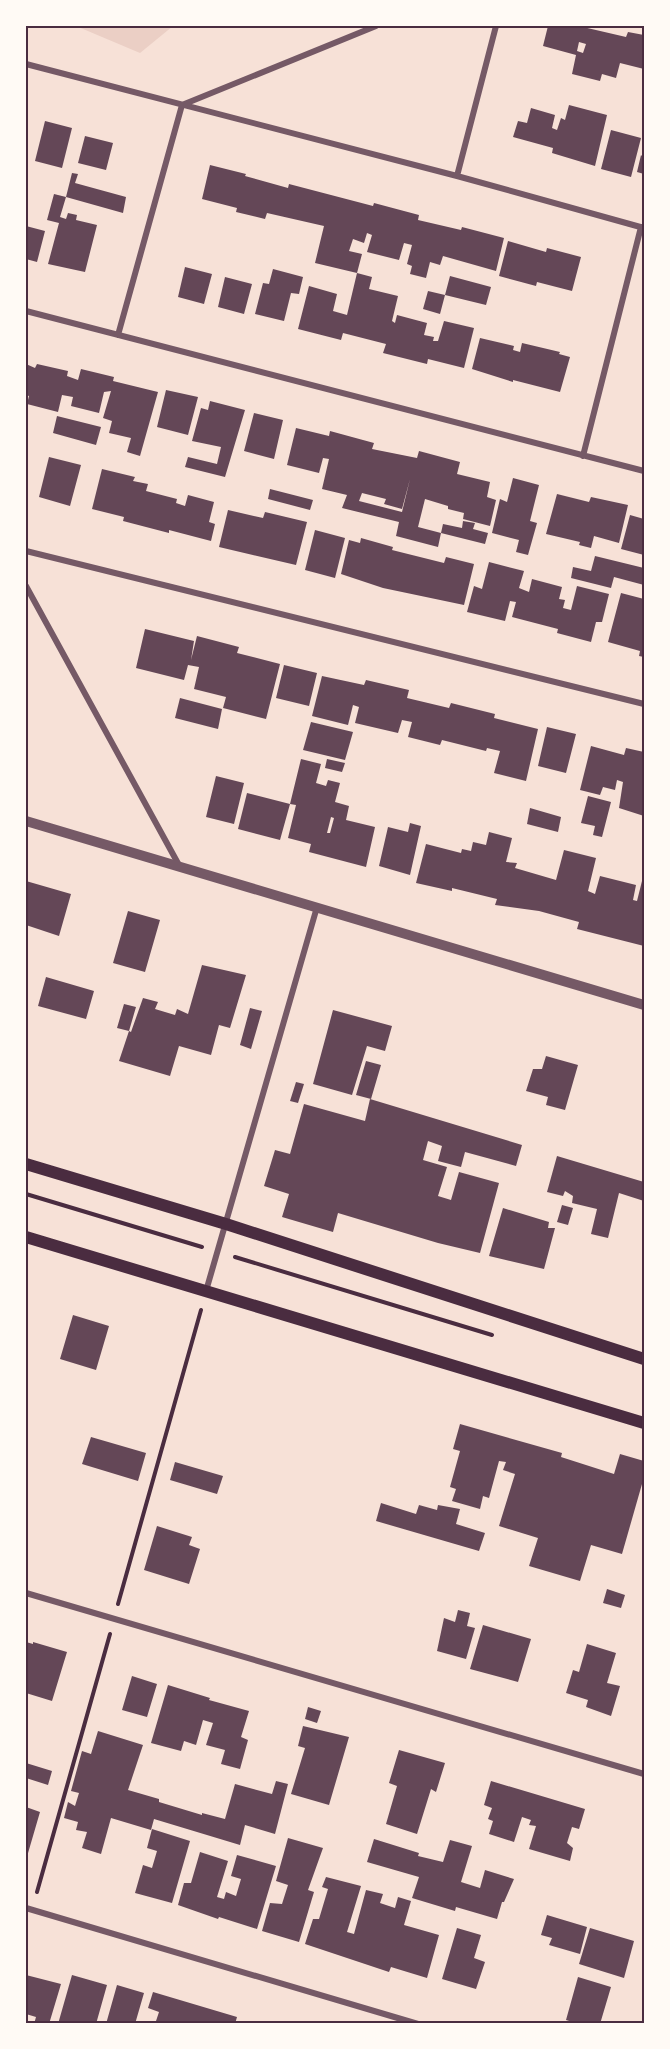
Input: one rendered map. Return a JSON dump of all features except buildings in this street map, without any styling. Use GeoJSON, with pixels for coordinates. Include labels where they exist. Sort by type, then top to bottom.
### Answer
{"type":"FeatureCollection","features":[{"type":"Feature","properties":{"kind":"main road"},"geometry":{"type":"LineString","coordinates":[[26,1164],[226,1224],[645,1359]]}},
{"type":"Feature","properties":{"kind":"main road"},"geometry":{"type":"LineString","coordinates":[[26,1237],[645,1423]]}},
{"type":"Feature","properties":{"kind":"street"},"geometry":{"type":"LineString","coordinates":[[182,105],[376,26]]}},
{"type":"Feature","properties":{"kind":"street"},"geometry":{"type":"LineString","coordinates":[[457,176],[496,26]]}},
{"type":"Feature","properties":{"kind":"street"},"geometry":{"type":"LineString","coordinates":[[26,64],[457,176],[643,227],[583,456]]}},
{"type":"Feature","properties":{"kind":"street"},"geometry":{"type":"LineString","coordinates":[[118,335],[182,105]]}},
{"type":"Feature","properties":{"kind":"street"},"geometry":{"type":"LineString","coordinates":[[26,311],[645,471]]}},
{"type":"Feature","properties":{"kind":"street"},"geometry":{"type":"LineString","coordinates":[[26,551],[645,704]]}},
{"type":"Feature","properties":{"kind":"street"},"geometry":{"type":"LineString","coordinates":[[26,586],[180,867]]}},
{"type":"Feature","properties":{"kind":"street"},"geometry":{"type":"LineString","coordinates":[[26,821],[645,1005]]}},
{"type":"Feature","properties":{"kind":"street"},"geometry":{"type":"LineString","coordinates":[[206,1292],[317,908]]}},
{"type":"Feature","properties":{"kind":"street"},"geometry":{"type":"LineString","coordinates":[[26,1593],[645,1774]]}},
{"type":"Feature","properties":{"kind":"street"},"geometry":{"type":"LineString","coordinates":[[26,1908],[418,2024]]}},
{"type":"Feature","properties":{"kind":"path"},"geometry":{"type":"LineString","coordinates":[[26,1194],[498,1337]]}},
{"type":"Feature","properties":{"kind":"shaded area"},"geometry":{"type":"Polygon","coordinates":[[[76,26],[173,26],[140,53],[76,26]]]}}]}
